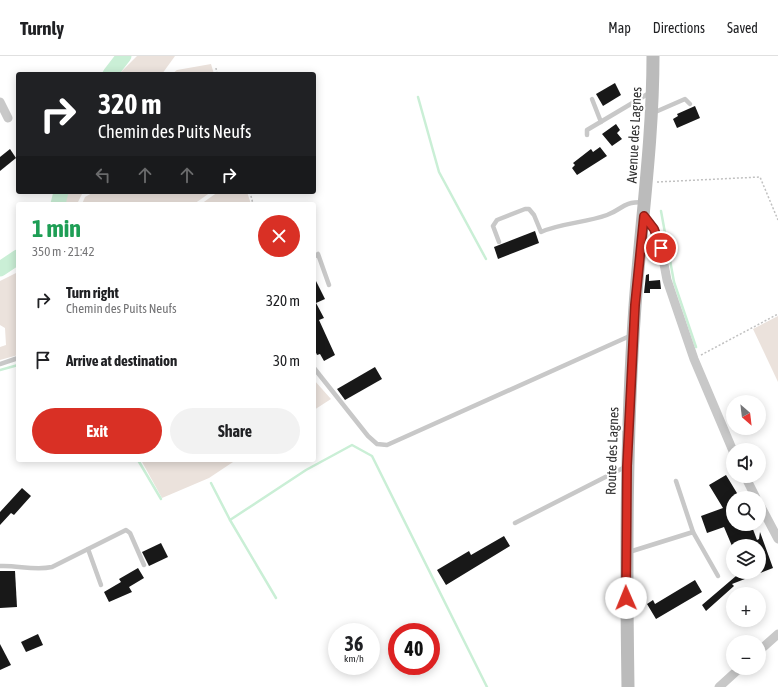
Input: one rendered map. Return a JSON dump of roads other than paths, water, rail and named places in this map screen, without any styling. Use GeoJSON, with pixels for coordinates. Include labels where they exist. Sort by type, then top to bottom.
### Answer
{"type":"FeatureCollection","features":[{"type":"Feature","properties":{"kind":"street","name":"Avenue des Lagnes"},"geometry":{"type":"LineString","coordinates":[[644,216],[654,56]]}},
{"type":"Feature","properties":{"kind":"street"},"geometry":{"type":"LineString","coordinates":[[0,102],[8,118]]}},
{"type":"Feature","properties":{"kind":"street"},"geometry":{"type":"LineString","coordinates":[[644,216],[654,229],[661,248],[667,280],[694,359],[730,443]]}},
{"type":"Feature","properties":{"kind":"street","name":"Route des Lagnes"},"geometry":{"type":"LineString","coordinates":[[628,687],[626,553],[627,466],[634,334],[644,216]]}},
{"type":"Feature","properties":{"kind":"street"},"geometry":{"type":"LineString","coordinates":[[766,516],[778,539]]}},
{"type":"Feature","properties":{"kind":"street"},"geometry":{"type":"LineString","coordinates":[[766,645],[778,634]]}},
{"type":"Feature","properties":{"kind":"street"},"geometry":{"type":"LineString","coordinates":[[719,687],[732,675]]}},
{"type":"Feature","properties":{"kind":"lane"},"geometry":{"type":"LineString","coordinates":[[587,135],[587,130],[652,92]]}},
{"type":"Feature","properties":{"kind":"lane"},"geometry":{"type":"LineString","coordinates":[[651,114],[685,99],[690,104]]}},
{"type":"Feature","properties":{"kind":"lane"},"geometry":{"type":"LineString","coordinates":[[592,100],[600,122]]}},
{"type":"Feature","properties":{"kind":"lane"},"geometry":{"type":"LineString","coordinates":[[499,242],[493,226],[496,220],[525,209],[529,209],[534,215],[541,232],[551,228],[574,225],[608,215],[624,204],[645,202]]}},
{"type":"Feature","properties":{"kind":"lane"},"geometry":{"type":"LineString","coordinates":[[316,255],[318,254],[329,285]]}},
{"type":"Feature","properties":{"kind":"lane"},"geometry":{"type":"LineString","coordinates":[[316,371],[368,436],[377,444],[387,445],[634,334]]}},
{"type":"Feature","properties":{"kind":"lane"},"geometry":{"type":"LineString","coordinates":[[0,364],[16,359]]}},
{"type":"Feature","properties":{"kind":"lane"},"geometry":{"type":"LineString","coordinates":[[515,523],[627,466]]}},
{"type":"Feature","properties":{"kind":"lane"},"geometry":{"type":"LineString","coordinates":[[676,481],[693,532],[718,576]]}},
{"type":"Feature","properties":{"kind":"lane"},"geometry":{"type":"LineString","coordinates":[[0,566],[14,565],[41,570],[52,568],[126,530],[130,532],[144,565]]}},
{"type":"Feature","properties":{"kind":"lane"},"geometry":{"type":"LineString","coordinates":[[626,553],[693,532]]}},
{"type":"Feature","properties":{"kind":"lane"},"geometry":{"type":"LineString","coordinates":[[88,549],[101,585]]}},
{"type":"Feature","properties":{"kind":"waterway"},"geometry":{"type":"LineString","coordinates":[[112,72],[124,56]]}},
{"type":"Feature","properties":{"kind":"waterway"},"geometry":{"type":"LineString","coordinates":[[418,97],[439,172],[486,259]]}},
{"type":"Feature","properties":{"kind":"waterway"},"geometry":{"type":"LineString","coordinates":[[58,202],[60,194]]}},
{"type":"Feature","properties":{"kind":"waterway"},"geometry":{"type":"LineString","coordinates":[[661,211],[674,282],[696,347]]}},
{"type":"Feature","properties":{"kind":"waterway"},"geometry":{"type":"LineString","coordinates":[[0,269],[16,258]]}},
{"type":"Feature","properties":{"kind":"waterway"},"geometry":{"type":"LineString","coordinates":[[0,370],[16,366]]}},
{"type":"Feature","properties":{"kind":"waterway"},"geometry":{"type":"LineString","coordinates":[[211,483],[230,520],[306,470],[352,445],[372,456],[487,687]]}},
{"type":"Feature","properties":{"kind":"waterway"},"geometry":{"type":"LineString","coordinates":[[139,462],[161,499]]}},
{"type":"Feature","properties":{"kind":"waterway"},"geometry":{"type":"LineString","coordinates":[[230,520],[276,598]]}}]}
